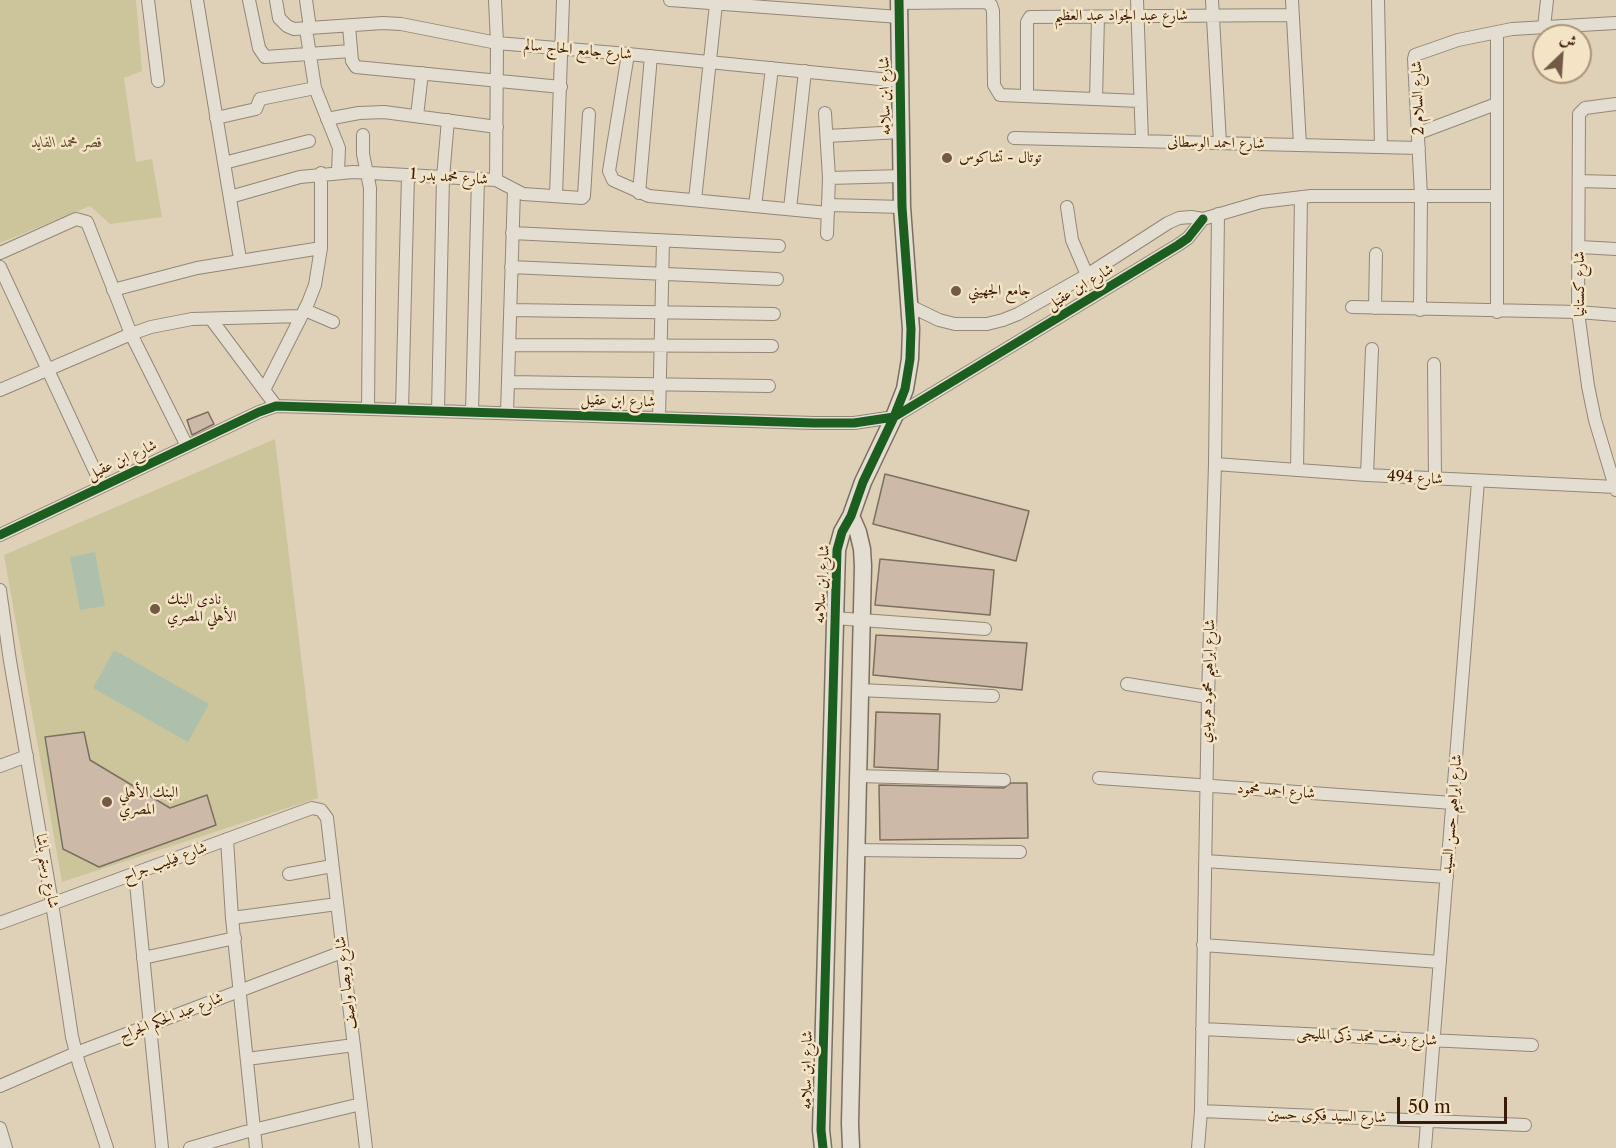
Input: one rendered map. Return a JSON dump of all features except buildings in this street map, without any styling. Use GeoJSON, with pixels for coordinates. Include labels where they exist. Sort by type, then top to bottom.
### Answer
{"type":"FeatureCollection","features":[{"type":"Feature","properties":{"kind":"street"},"geometry":{"type":"LineString","coordinates":[[148,0],[158,81]]}},
{"type":"Feature","properties":{"kind":"street"},"geometry":{"type":"LineString","coordinates":[[196,0],[240,259]]}},
{"type":"Feature","properties":{"kind":"street"},"geometry":{"type":"LineString","coordinates":[[249,0],[261,54],[265,57],[351,51]]}},
{"type":"Feature","properties":{"kind":"street","name":"شارع جامع الحاج سالم"},"geometry":{"type":"LineString","coordinates":[[276,0],[279,18],[294,29],[401,24],[497,43],[900,81]]}},
{"type":"Feature","properties":{"kind":"street"},"geometry":{"type":"LineString","coordinates":[[306,0],[315,88],[339,148],[338,172]]}},
{"type":"Feature","properties":{"kind":"street"},"geometry":{"type":"LineString","coordinates":[[495,0],[496,180]]}},
{"type":"Feature","properties":{"kind":"street"},"geometry":{"type":"LineString","coordinates":[[556,196],[563,0]]}},
{"type":"Feature","properties":{"kind":"street"},"geometry":{"type":"LineString","coordinates":[[670,0],[716,4],[899,6],[985,2],[991,5],[993,11],[993,85],[1000,95],[1140,101]]}},
{"type":"Feature","properties":{"kind":"street"},"geometry":{"type":"LineString","coordinates":[[1137,0],[1142,141]]}},
{"type":"Feature","properties":{"kind":"street"},"geometry":{"type":"LineString","coordinates":[[1212,0],[1220,143]]}},
{"type":"Feature","properties":{"kind":"street"},"geometry":{"type":"LineString","coordinates":[[1292,0],[1299,145]]}},
{"type":"Feature","properties":{"kind":"street"},"geometry":{"type":"LineString","coordinates":[[1378,0],[1381,147]]}},
{"type":"Feature","properties":{"kind":"street"},"geometry":{"type":"LineString","coordinates":[[1544,24],[1547,0]]}},
{"type":"Feature","properties":{"kind":"street"},"geometry":{"type":"LineString","coordinates":[[695,200],[716,4]]}},
{"type":"Feature","properties":{"kind":"street","name":"شارع ابن سلامه"},"geometry":{"type":"LineString","coordinates":[[823,1148],[821,1130],[837,550],[862,482],[905,389],[910,359],[910,306],[902,207],[899,6]]}},
{"type":"Feature","properties":{"kind":"street","name":"شارع عبد الجواد عبد العظيم"},"geometry":{"type":"LineString","coordinates":[[1027,96],[1028,18],[1031,17],[1292,15]]}},
{"type":"Feature","properties":{"kind":"street"},"geometry":{"type":"LineString","coordinates":[[1096,99],[1098,16]]}},
{"type":"Feature","properties":{"kind":"street","name":"شارع السلام 2"},"geometry":{"type":"LineString","coordinates":[[1592,24],[1616,23]]}},
{"type":"Feature","properties":{"kind":"street"},"geometry":{"type":"LineString","coordinates":[[349,26],[352,61],[356,67],[561,87]]}},
{"type":"Feature","properties":{"kind":"street","name":"شارع السلام 2"},"geometry":{"type":"LineString","coordinates":[[1420,310],[1421,196],[1415,55],[1458,40],[1532,28]]}},
{"type":"Feature","properties":{"kind":"street"},"geometry":{"type":"LineString","coordinates":[[1497,32],[1497,312]]}},
{"type":"Feature","properties":{"kind":"street"},"geometry":{"type":"LineString","coordinates":[[628,54],[609,171],[613,180],[649,196],[755,206],[790,209],[902,207]]}},
{"type":"Feature","properties":{"kind":"street"},"geometry":{"type":"LineString","coordinates":[[639,193],[651,56]]}},
{"type":"Feature","properties":{"kind":"street"},"geometry":{"type":"LineString","coordinates":[[755,206],[772,68]]}},
{"type":"Feature","properties":{"kind":"street"},"geometry":{"type":"LineString","coordinates":[[790,209],[805,71]]}},
{"type":"Feature","properties":{"kind":"street"},"geometry":{"type":"LineString","coordinates":[[417,116],[422,73]]}},
{"type":"Feature","properties":{"kind":"street"},"geometry":{"type":"LineString","coordinates":[[216,118],[256,109],[260,99],[315,88]]}},
{"type":"Feature","properties":{"kind":"street"},"geometry":{"type":"LineString","coordinates":[[1419,133],[1496,104]]}},
{"type":"Feature","properties":{"kind":"street","name":"شارع كستانيا"},"geometry":{"type":"LineString","coordinates":[[1616,104],[1584,108],[1579,114],[1578,312],[1588,387],[1604,454],[1616,488]]}},
{"type":"Feature","properties":{"kind":"street"},"geometry":{"type":"LineString","coordinates":[[327,119],[371,111],[497,127]]}},
{"type":"Feature","properties":{"kind":"street"},"geometry":{"type":"LineString","coordinates":[[825,113],[829,178],[827,234]]}},
{"type":"Feature","properties":{"kind":"street","name":"شارع محمد بدر 1"},"geometry":{"type":"LineString","coordinates":[[230,197],[321,173],[367,172],[496,180],[523,194],[579,199],[584,196],[589,114]]}},
{"type":"Feature","properties":{"kind":"street"},"geometry":{"type":"LineString","coordinates":[[438,411],[443,177],[448,120]]}},
{"type":"Feature","properties":{"kind":"street"},"geometry":{"type":"LineString","coordinates":[[827,136],[901,132]]}},
{"type":"Feature","properties":{"kind":"street"},"geometry":{"type":"LineString","coordinates":[[363,135],[363,154],[370,188],[368,409]]}},
{"type":"Feature","properties":{"kind":"street","name":"شارع احمد الوسطانى"},"geometry":{"type":"LineString","coordinates":[[1014,138],[1419,148]]}},
{"type":"Feature","properties":{"kind":"street"},"geometry":{"type":"LineString","coordinates":[[224,163],[309,141]]}},
{"type":"Feature","properties":{"kind":"street"},"geometry":{"type":"LineString","coordinates":[[264,390],[315,285],[321,248],[321,173]]}},
{"type":"Feature","properties":{"kind":"street"},"geometry":{"type":"LineString","coordinates":[[402,410],[408,175]]}},
{"type":"Feature","properties":{"kind":"street"},"geometry":{"type":"LineString","coordinates":[[829,178],[902,176]]}},
{"type":"Feature","properties":{"kind":"street"},"geometry":{"type":"LineString","coordinates":[[472,412],[478,179]]}},
{"type":"Feature","properties":{"kind":"street"},"geometry":{"type":"LineString","coordinates":[[1580,182],[1616,182]]}},
{"type":"Feature","properties":{"kind":"street"},"geometry":{"type":"LineString","coordinates":[[507,413],[514,190]]}},
{"type":"Feature","properties":{"kind":"street","name":"شارع ابن عقيل"},"geometry":{"type":"LineString","coordinates":[[910,306],[939,320],[971,325],[987,324],[1018,314],[1087,275],[1179,218],[1203,219],[1261,202],[1301,197],[1497,196]]}},
{"type":"Feature","properties":{"kind":"street"},"geometry":{"type":"LineString","coordinates":[[1297,470],[1301,197]]}},
{"type":"Feature","properties":{"kind":"street"},"geometry":{"type":"LineString","coordinates":[[1067,207],[1072,240],[1087,275]]}},
{"type":"Feature","properties":{"kind":"street","name":"شارع ابراهيم محمود هريدي"},"geometry":{"type":"LineString","coordinates":[[1198,1148],[1201,1111],[1206,785],[1215,464],[1218,214]]}},
{"type":"Feature","properties":{"kind":"street"},"geometry":{"type":"LineString","coordinates":[[0,253],[76,219],[82,219],[91,226],[131,334],[187,446]]}},
{"type":"Feature","properties":{"kind":"street","name":"شارع ابن عقيل"},"geometry":{"type":"LineString","coordinates":[[0,535],[276,406],[834,424],[894,417],[1178,245],[1192,234],[1203,219]]}},
{"type":"Feature","properties":{"kind":"street"},"geometry":{"type":"LineString","coordinates":[[512,233],[779,246]]}},
{"type":"Feature","properties":{"kind":"street"},"geometry":{"type":"LineString","coordinates":[[659,418],[663,241]]}},
{"type":"Feature","properties":{"kind":"street"},"geometry":{"type":"LineString","coordinates":[[1580,247],[1616,249]]}},
{"type":"Feature","properties":{"kind":"street"},"geometry":{"type":"LineString","coordinates":[[113,290],[187,270],[240,259],[321,248]]}},
{"type":"Feature","properties":{"kind":"street"},"geometry":{"type":"LineString","coordinates":[[1375,308],[1376,254]]}},
{"type":"Feature","properties":{"kind":"street"},"geometry":{"type":"LineString","coordinates":[[0,267],[102,486]]}},
{"type":"Feature","properties":{"kind":"street"},"geometry":{"type":"LineString","coordinates":[[511,267],[777,279]]}},
{"type":"Feature","properties":{"kind":"street"},"geometry":{"type":"LineString","coordinates":[[1352,307],[1578,312],[1616,315]]}},
{"type":"Feature","properties":{"kind":"street"},"geometry":{"type":"LineString","coordinates":[[510,310],[774,314]]}},
{"type":"Feature","properties":{"kind":"street"},"geometry":{"type":"LineString","coordinates":[[0,390],[131,334],[171,322],[303,313],[333,322]]}},
{"type":"Feature","properties":{"kind":"street"},"geometry":{"type":"LineString","coordinates":[[211,319],[276,406]]}},
{"type":"Feature","properties":{"kind":"street"},"geometry":{"type":"LineString","coordinates":[[509,345],[772,346]]}},
{"type":"Feature","properties":{"kind":"street"},"geometry":{"type":"LineString","coordinates":[[1367,475],[1372,349]]}},
{"type":"Feature","properties":{"kind":"street"},"geometry":{"type":"LineString","coordinates":[[1434,364],[1436,478]]}},
{"type":"Feature","properties":{"kind":"street"},"geometry":{"type":"LineString","coordinates":[[508,382],[769,386]]}},
{"type":"Feature","properties":{"kind":"street","name":"شارع 494"},"geometry":{"type":"LineString","coordinates":[[1215,464],[1367,475],[1616,488]]}},
{"type":"Feature","properties":{"kind":"street","name":"شارع ابراهيم حسن السيد"},"geometry":{"type":"LineString","coordinates":[[1425,1148],[1478,481]]}},
{"type":"Feature","properties":{"kind":"street"},"geometry":{"type":"LineString","coordinates":[[851,516],[862,549],[851,1148]]}},
{"type":"Feature","properties":{"kind":"street","name":"شارع رستم باشا"},"geometry":{"type":"LineString","coordinates":[[0,590],[5,663],[27,756],[76,1053],[107,1148]]}},
{"type":"Feature","properties":{"kind":"street"},"geometry":{"type":"LineString","coordinates":[[834,618],[985,629]]}},
{"type":"Feature","properties":{"kind":"street"},"geometry":{"type":"LineString","coordinates":[[1127,684],[1208,697]]}},
{"type":"Feature","properties":{"kind":"street"},"geometry":{"type":"LineString","coordinates":[[859,690],[993,696]]}},
{"type":"Feature","properties":{"kind":"street"},"geometry":{"type":"LineString","coordinates":[[0,766],[27,756]]}},
{"type":"Feature","properties":{"kind":"street"},"geometry":{"type":"LineString","coordinates":[[857,776],[1004,780]]}},
{"type":"Feature","properties":{"kind":"street","name":"شارع احمد محمود"},"geometry":{"type":"LineString","coordinates":[[1099,778],[1453,804]]}},
{"type":"Feature","properties":{"kind":"street","name":"شارع فيليب جراح"},"geometry":{"type":"LineString","coordinates":[[0,922],[312,808],[321,810],[327,818]]}},
{"type":"Feature","properties":{"kind":"street","name":"شارع ويصا واصف"},"geometry":{"type":"LineString","coordinates":[[327,818],[366,1148]]}},
{"type":"Feature","properties":{"kind":"street"},"geometry":{"type":"LineString","coordinates":[[227,839],[232,918],[256,1148]]}},
{"type":"Feature","properties":{"kind":"street"},"geometry":{"type":"LineString","coordinates":[[856,850],[1020,852]]}},
{"type":"Feature","properties":{"kind":"street"},"geometry":{"type":"LineString","coordinates":[[1205,861],[1447,877]]}},
{"type":"Feature","properties":{"kind":"street"},"geometry":{"type":"LineString","coordinates":[[289,874],[332,866]]}},
{"type":"Feature","properties":{"kind":"street"},"geometry":{"type":"LineString","coordinates":[[135,873],[162,1148]]}},
{"type":"Feature","properties":{"kind":"street"},"geometry":{"type":"LineString","coordinates":[[232,918],[337,904]]}},
{"type":"Feature","properties":{"kind":"street"},"geometry":{"type":"LineString","coordinates":[[143,958],[234,938]]}},
{"type":"Feature","properties":{"kind":"street"},"geometry":{"type":"LineString","coordinates":[[1203,945],[1440,962]]}},
{"type":"Feature","properties":{"kind":"street","name":"شارع عبد الحكم الجراح"},"geometry":{"type":"LineString","coordinates":[[0,1086],[76,1053],[342,952]]}},
{"type":"Feature","properties":{"kind":"street","name":"شارع رفعت محمد ذكى المليجى"},"geometry":{"type":"LineString","coordinates":[[1202,1029],[1532,1045]]}},
{"type":"Feature","properties":{"kind":"street"},"geometry":{"type":"LineString","coordinates":[[247,1059],[354,1045]]}},
{"type":"Feature","properties":{"kind":"street"},"geometry":{"type":"LineString","coordinates":[[190,1148],[361,1104]]}},
{"type":"Feature","properties":{"kind":"street","name":"شارع السيد فكرى حسين"},"geometry":{"type":"LineString","coordinates":[[1201,1111],[1525,1125]]}},
{"type":"Feature","properties":{"kind":"street"},"geometry":{"type":"LineString","coordinates":[[0,1128],[6,1148]]}},
{"type":"Feature","properties":{"kind":"green space","name":"قصر محمد الفايد"},"geometry":{"type":"Polygon","coordinates":[[[0,0],[136,0],[142,71],[124,78],[136,162],[152,159],[162,217],[110,224],[90,206],[0,243],[0,0]]]}},
{"type":"Feature","properties":{"kind":"green space","name":"نادي البنك الأهلي المصري"},"geometry":{"type":"Polygon","coordinates":[[[275,439],[318,798],[62,882],[4,555],[275,439]]]}},
{"type":"Feature","properties":{"kind":"shaded area"},"geometry":{"type":"Polygon","coordinates":[[[95,552],[105,606],[80,610],[70,557],[95,552]]]}},
{"type":"Feature","properties":{"kind":"shaded area"},"geometry":{"type":"Polygon","coordinates":[[[114,650],[209,704],[188,742],[93,688],[114,650]]]}},
{"type":"Feature","properties":{"kind":"cycle path"},"geometry":{"type":"LineString","coordinates":[[823,1148],[821,1130],[837,550],[863,482],[905,389],[910,359],[911,329],[902,207],[899,0]]}},
{"type":"Feature","properties":{"kind":"cycle path"},"geometry":{"type":"LineString","coordinates":[[0,535],[276,406],[814,423],[854,423],[894,417],[1178,245],[1188,238],[1203,219]]}},
{"type":"Feature","properties":{"kind":"place","name":"توتال - تشاكوس"},"geometry":{"type":"Point","coordinates":[947,158]}},
{"type":"Feature","properties":{"kind":"place","name":"جامع الجهيني"},"geometry":{"type":"Point","coordinates":[956,291]}},
{"type":"Feature","properties":{"kind":"place","name":"نادي البنك الأهلي المصري"},"geometry":{"type":"Point","coordinates":[155,609]}},
{"type":"Feature","properties":{"kind":"place","name":"البنك الأهلي المصري"},"geometry":{"type":"Point","coordinates":[107,802]}}]}
